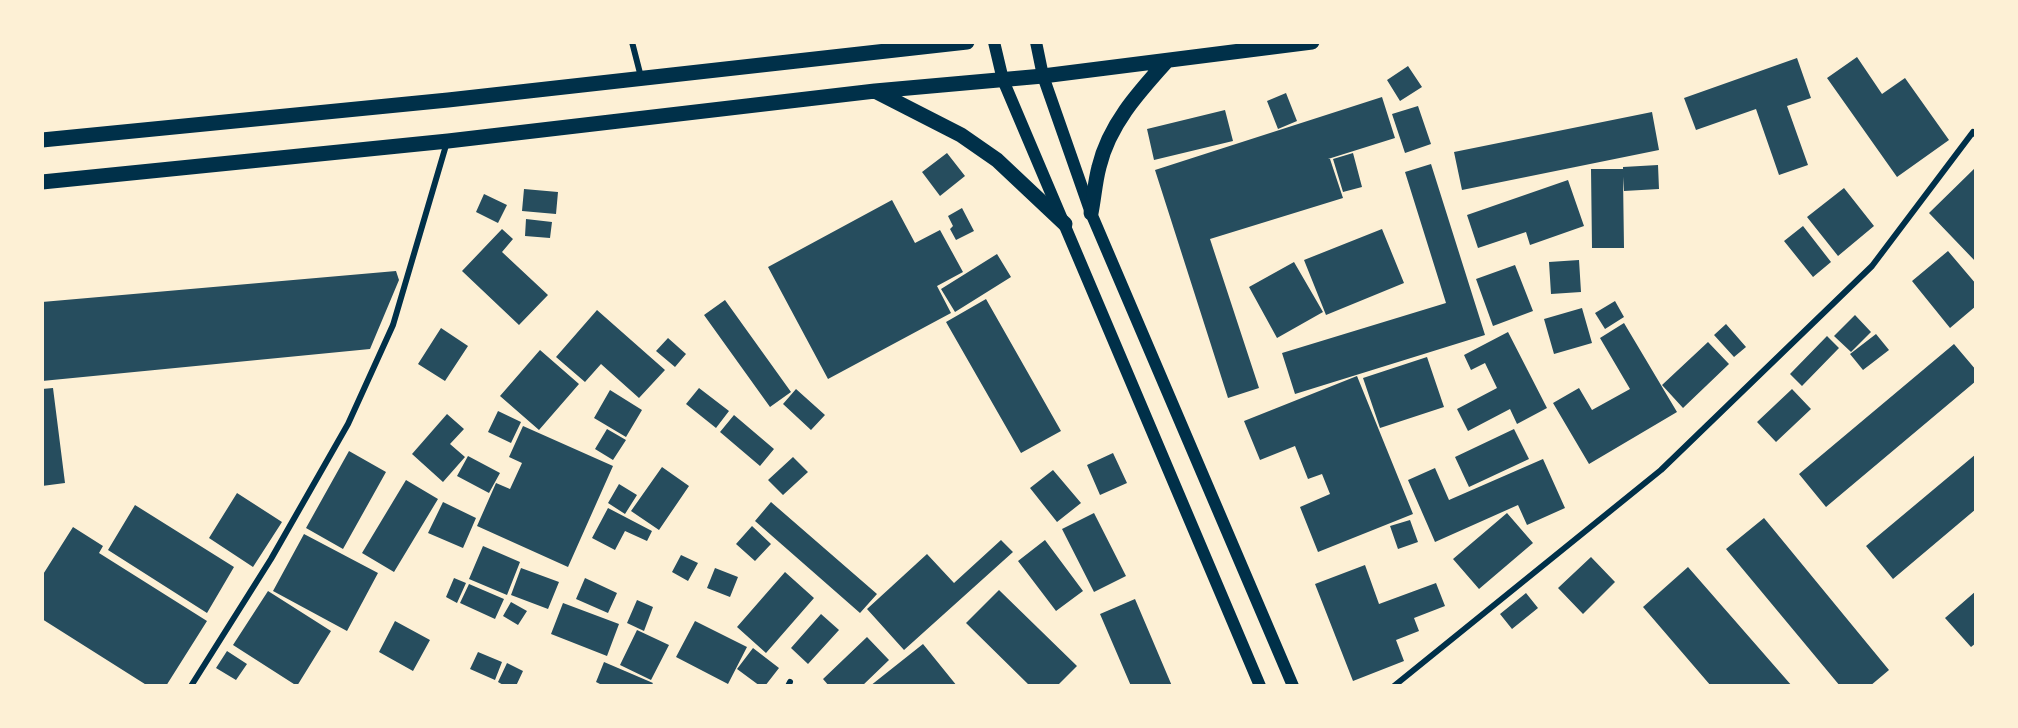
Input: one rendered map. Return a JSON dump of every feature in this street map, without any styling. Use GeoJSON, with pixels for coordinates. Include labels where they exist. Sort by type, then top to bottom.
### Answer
{"type":"FeatureCollection","features":[{"type":"Feature","properties":{"kind":"main road"},"geometry":{"type":"LineString","coordinates":[[42,140],[448,100],[967,42]]}},
{"type":"Feature","properties":{"kind":"main road"},"geometry":{"type":"LineString","coordinates":[[994,42],[1003,80],[1260,686]]}},
{"type":"Feature","properties":{"kind":"main road"},"geometry":{"type":"LineString","coordinates":[[1036,42],[1043,76],[1091,213],[1293,686]]}},
{"type":"Feature","properties":{"kind":"main road"},"geometry":{"type":"LineString","coordinates":[[42,183],[448,141],[876,91],[1043,76],[1312,42]]}},
{"type":"Feature","properties":{"kind":"main road"},"geometry":{"type":"LineString","coordinates":[[1091,213],[1099,165],[1113,131],[1131,100],[1166,62]]}},
{"type":"Feature","properties":{"kind":"main road"},"geometry":{"type":"LineString","coordinates":[[876,91],[961,135],[997,160],[1065,224]]}},
{"type":"Feature","properties":{"kind":"street"},"geometry":{"type":"LineString","coordinates":[[632,42],[641,78]]}},
{"type":"Feature","properties":{"kind":"street"},"geometry":{"type":"LineString","coordinates":[[1394,686],[1661,470],[1872,266],[1973,132],[1976,135]]}},
{"type":"Feature","properties":{"kind":"street"},"geometry":{"type":"LineString","coordinates":[[191,686],[271,559],[348,424],[393,325],[448,141]]}},
{"type":"Feature","properties":{"kind":"building"},"geometry":{"type":"Polygon","coordinates":[[[1857,57],[1882,94],[1905,78],[1949,140],[1897,177],[1827,78],[1857,57]]]}},
{"type":"Feature","properties":{"kind":"building"},"geometry":{"type":"Polygon","coordinates":[[[1797,58],[1811,98],[1787,106],[1808,165],[1779,175],[1756,109],[1696,130],[1684,98],[1797,58]]]}},
{"type":"Feature","properties":{"kind":"building"},"geometry":{"type":"Polygon","coordinates":[[[1408,66],[1422,87],[1400,101],[1387,80],[1408,66]]]}},
{"type":"Feature","properties":{"kind":"building"},"geometry":{"type":"Polygon","coordinates":[[[1286,93],[1297,121],[1278,129],[1267,101],[1286,93]]]}},
{"type":"Feature","properties":{"kind":"building"},"geometry":{"type":"Polygon","coordinates":[[[1382,97],[1395,138],[1328,159],[1330,159],[1343,198],[1210,239],[1259,388],[1228,398],[1155,170],[1382,97]]]}},
{"type":"Feature","properties":{"kind":"building"},"geometry":{"type":"Polygon","coordinates":[[[1418,106],[1431,144],[1405,153],[1392,114],[1418,106]]]}},
{"type":"Feature","properties":{"kind":"building"},"geometry":{"type":"Polygon","coordinates":[[[1225,110],[1233,141],[1154,160],[1147,129],[1225,110]]]}},
{"type":"Feature","properties":{"kind":"building"},"geometry":{"type":"Polygon","coordinates":[[[1652,112],[1659,150],[1462,190],[1454,152],[1652,112]]]}},
{"type":"Feature","properties":{"kind":"building"},"geometry":{"type":"Polygon","coordinates":[[[947,153],[965,176],[940,196],[922,172],[947,153]]]}},
{"type":"Feature","properties":{"kind":"building"},"geometry":{"type":"Polygon","coordinates":[[[1353,153],[1362,187],[1343,192],[1333,159],[1353,153]]]}},
{"type":"Feature","properties":{"kind":"building"},"geometry":{"type":"Polygon","coordinates":[[[1431,164],[1485,335],[1295,394],[1282,353],[1446,303],[1405,172],[1431,164]]]}},
{"type":"Feature","properties":{"kind":"building"},"geometry":{"type":"Polygon","coordinates":[[[1658,165],[1659,189],[1624,191],[1623,177],[1624,248],[1592,248],[1591,169],[1623,169],[1623,167],[1658,165]]]}},
{"type":"Feature","properties":{"kind":"building"},"geometry":{"type":"Polygon","coordinates":[[[1976,167],[1976,262],[1929,213],[1976,167]]]}},
{"type":"Feature","properties":{"kind":"building"},"geometry":{"type":"Polygon","coordinates":[[[1568,180],[1584,226],[1530,245],[1526,232],[1478,248],[1467,215],[1568,180]]]}},
{"type":"Feature","properties":{"kind":"building"},"geometry":{"type":"Polygon","coordinates":[[[1844,188],[1874,226],[1838,256],[1807,217],[1844,188]]]}},
{"type":"Feature","properties":{"kind":"building"},"geometry":{"type":"Polygon","coordinates":[[[524,189],[558,192],[556,214],[522,211],[524,189]]]}},
{"type":"Feature","properties":{"kind":"building"},"geometry":{"type":"Polygon","coordinates":[[[484,194],[507,205],[498,223],[476,212],[484,194]]]}},
{"type":"Feature","properties":{"kind":"building"},"geometry":{"type":"Polygon","coordinates":[[[892,200],[915,243],[940,230],[963,272],[937,286],[951,313],[828,379],[768,267],[892,200]]]}},
{"type":"Feature","properties":{"kind":"building"},"geometry":{"type":"Polygon","coordinates":[[[962,208],[974,231],[956,240],[950,229],[953,226],[948,216],[962,208]]]}},
{"type":"Feature","properties":{"kind":"building"},"geometry":{"type":"Polygon","coordinates":[[[526,219],[552,222],[550,238],[525,236],[526,219]]]}},
{"type":"Feature","properties":{"kind":"building"},"geometry":{"type":"Polygon","coordinates":[[[1803,226],[1831,262],[1813,277],[1784,241],[1803,226]]]}},
{"type":"Feature","properties":{"kind":"building"},"geometry":{"type":"Polygon","coordinates":[[[502,229],[513,239],[502,252],[548,295],[519,325],[462,271],[502,229]]]}},
{"type":"Feature","properties":{"kind":"building"},"geometry":{"type":"Polygon","coordinates":[[[1382,229],[1404,283],[1326,315],[1304,260],[1382,229]]]}},
{"type":"Feature","properties":{"kind":"building"},"geometry":{"type":"Polygon","coordinates":[[[1948,251],[1976,284],[1976,306],[1950,328],[1912,281],[1948,251]]]}},
{"type":"Feature","properties":{"kind":"building"},"geometry":{"type":"Polygon","coordinates":[[[997,254],[1011,277],[955,312],[941,289],[997,254]]]}},
{"type":"Feature","properties":{"kind":"building"},"geometry":{"type":"Polygon","coordinates":[[[1579,260],[1581,292],[1551,294],[1549,262],[1579,260]]]}},
{"type":"Feature","properties":{"kind":"building"},"geometry":{"type":"Polygon","coordinates":[[[1294,262],[1323,312],[1277,338],[1249,287],[1294,262]]]}},
{"type":"Feature","properties":{"kind":"building"},"geometry":{"type":"Polygon","coordinates":[[[1515,265],[1533,311],[1493,326],[1476,279],[1515,265]]]}},
{"type":"Feature","properties":{"kind":"building"},"geometry":{"type":"Polygon","coordinates":[[[396,271],[399,280],[370,349],[42,381],[42,302],[396,271]]]}},
{"type":"Feature","properties":{"kind":"building"},"geometry":{"type":"Polygon","coordinates":[[[986,299],[1061,431],[1021,453],[946,322],[986,299]]]}},
{"type":"Feature","properties":{"kind":"building"},"geometry":{"type":"Polygon","coordinates":[[[725,300],[791,392],[770,407],[704,315],[725,300]]]}},
{"type":"Feature","properties":{"kind":"building"},"geometry":{"type":"Polygon","coordinates":[[[1615,301],[1624,317],[1605,329],[1595,313],[1615,301]]]}},
{"type":"Feature","properties":{"kind":"building"},"geometry":{"type":"Polygon","coordinates":[[[1582,308],[1592,343],[1554,354],[1544,319],[1582,308]]]}},
{"type":"Feature","properties":{"kind":"building"},"geometry":{"type":"Polygon","coordinates":[[[597,310],[665,370],[639,398],[601,364],[585,382],[556,357],[597,310]]]}},
{"type":"Feature","properties":{"kind":"building"},"geometry":{"type":"Polygon","coordinates":[[[1855,315],[1871,332],[1851,352],[1834,336],[1855,315]]]}},
{"type":"Feature","properties":{"kind":"building"},"geometry":{"type":"Polygon","coordinates":[[[1624,323],[1677,412],[1589,464],[1553,403],[1579,388],[1592,410],[1630,389],[1600,338],[1624,323]]]}},
{"type":"Feature","properties":{"kind":"building"},"geometry":{"type":"Polygon","coordinates":[[[1726,324],[1746,347],[1734,357],[1714,335],[1726,324]]]}},
{"type":"Feature","properties":{"kind":"building"},"geometry":{"type":"Polygon","coordinates":[[[441,328],[468,346],[445,381],[418,364],[441,328]]]}},
{"type":"Feature","properties":{"kind":"building"},"geometry":{"type":"Polygon","coordinates":[[[1508,332],[1547,408],[1517,424],[1510,409],[1468,431],[1457,409],[1497,388],[1485,363],[1471,370],[1464,355],[1508,332]]]}},
{"type":"Feature","properties":{"kind":"building"},"geometry":{"type":"Polygon","coordinates":[[[1876,334],[1889,350],[1863,370],[1850,354],[1876,334]]]}},
{"type":"Feature","properties":{"kind":"building"},"geometry":{"type":"Polygon","coordinates":[[[1827,336],[1839,348],[1802,386],[1790,374],[1827,336]]]}},
{"type":"Feature","properties":{"kind":"building"},"geometry":{"type":"Polygon","coordinates":[[[668,338],[686,354],[675,367],[656,351],[668,338]]]}},
{"type":"Feature","properties":{"kind":"building"},"geometry":{"type":"Polygon","coordinates":[[[1708,342],[1729,364],[1683,408],[1662,385],[1708,342]]]}},
{"type":"Feature","properties":{"kind":"building"},"geometry":{"type":"Polygon","coordinates":[[[1954,344],[1976,370],[1976,381],[1826,507],[1799,474],[1954,344]]]}},
{"type":"Feature","properties":{"kind":"building"},"geometry":{"type":"Polygon","coordinates":[[[540,350],[579,384],[539,430],[500,396],[540,350]]]}},
{"type":"Feature","properties":{"kind":"building"},"geometry":{"type":"Polygon","coordinates":[[[1427,357],[1444,407],[1380,428],[1363,378],[1427,357]]]}},
{"type":"Feature","properties":{"kind":"building"},"geometry":{"type":"Polygon","coordinates":[[[1357,376],[1413,514],[1318,552],[1300,507],[1330,494],[1322,474],[1308,479],[1295,446],[1260,460],[1244,421],[1357,376]]]}},
{"type":"Feature","properties":{"kind":"building"},"geometry":{"type":"Polygon","coordinates":[[[53,388],[65,483],[42,486],[42,389],[53,388]]]}},
{"type":"Feature","properties":{"kind":"building"},"geometry":{"type":"Polygon","coordinates":[[[699,388],[729,411],[716,428],[686,404],[699,388]]]}},
{"type":"Feature","properties":{"kind":"building"},"geometry":{"type":"Polygon","coordinates":[[[796,389],[825,415],[811,430],[783,404],[796,389]]]}},
{"type":"Feature","properties":{"kind":"building"},"geometry":{"type":"Polygon","coordinates":[[[1792,389],[1811,409],[1776,442],[1757,422],[1792,389]]]}},
{"type":"Feature","properties":{"kind":"building"},"geometry":{"type":"Polygon","coordinates":[[[610,390],[642,410],[626,437],[594,418],[610,390]]]}},
{"type":"Feature","properties":{"kind":"building"},"geometry":{"type":"Polygon","coordinates":[[[498,411],[521,422],[511,443],[488,432],[498,411]]]}},
{"type":"Feature","properties":{"kind":"building"},"geometry":{"type":"Polygon","coordinates":[[[447,414],[464,429],[450,444],[465,457],[443,482],[412,454],[447,414]]]}},
{"type":"Feature","properties":{"kind":"building"},"geometry":{"type":"Polygon","coordinates":[[[734,415],[774,449],[760,466],[720,432],[734,415]]]}},
{"type":"Feature","properties":{"kind":"building"},"geometry":{"type":"Polygon","coordinates":[[[523,426],[613,466],[568,567],[477,526],[496,483],[510,489],[522,463],[509,457],[523,426]]]}},
{"type":"Feature","properties":{"kind":"building"},"geometry":{"type":"Polygon","coordinates":[[[607,429],[626,440],[613,460],[595,449],[607,429]]]}},
{"type":"Feature","properties":{"kind":"building"},"geometry":{"type":"Polygon","coordinates":[[[1514,429],[1529,459],[1469,487],[1455,457],[1514,429]]]}},
{"type":"Feature","properties":{"kind":"building"},"geometry":{"type":"Polygon","coordinates":[[[349,451],[386,472],[343,549],[306,528],[349,451]]]}},
{"type":"Feature","properties":{"kind":"building"},"geometry":{"type":"Polygon","coordinates":[[[1113,453],[1127,483],[1100,495],[1087,465],[1113,453]]]}},
{"type":"Feature","properties":{"kind":"building"},"geometry":{"type":"Polygon","coordinates":[[[1976,454],[1976,509],[1893,579],[1866,546],[1976,454]]]}},
{"type":"Feature","properties":{"kind":"building"},"geometry":{"type":"Polygon","coordinates":[[[468,456],[500,473],[489,493],[457,476],[468,456]]]}},
{"type":"Feature","properties":{"kind":"building"},"geometry":{"type":"Polygon","coordinates":[[[793,457],[808,472],[783,495],[768,480],[793,457]]]}},
{"type":"Feature","properties":{"kind":"building"},"geometry":{"type":"Polygon","coordinates":[[[1543,459],[1565,508],[1527,525],[1518,505],[1435,542],[1408,480],[1435,468],[1449,500],[1543,459]]]}},
{"type":"Feature","properties":{"kind":"building"},"geometry":{"type":"Polygon","coordinates":[[[662,467],[689,486],[659,530],[631,511],[662,467]]]}},
{"type":"Feature","properties":{"kind":"building"},"geometry":{"type":"Polygon","coordinates":[[[1053,470],[1081,503],[1057,522],[1030,488],[1053,470]]]}},
{"type":"Feature","properties":{"kind":"building"},"geometry":{"type":"Polygon","coordinates":[[[406,480],[438,499],[394,572],[362,553],[406,480]]]}},
{"type":"Feature","properties":{"kind":"building"},"geometry":{"type":"Polygon","coordinates":[[[619,484],[637,495],[625,514],[608,503],[619,484]]]}},
{"type":"Feature","properties":{"kind":"building"},"geometry":{"type":"Polygon","coordinates":[[[237,493],[282,522],[253,567],[209,538],[237,493]]]}},
{"type":"Feature","properties":{"kind":"building"},"geometry":{"type":"Polygon","coordinates":[[[443,502],[476,518],[463,548],[428,533],[443,502]]]}},
{"type":"Feature","properties":{"kind":"building"},"geometry":{"type":"Polygon","coordinates":[[[771,502],[877,594],[860,613],[755,521],[771,502]]]}},
{"type":"Feature","properties":{"kind":"building"},"geometry":{"type":"Polygon","coordinates":[[[135,505],[234,567],[207,613],[108,550],[135,505]]]}},
{"type":"Feature","properties":{"kind":"building"},"geometry":{"type":"Polygon","coordinates":[[[608,508],[652,531],[647,541],[625,531],[615,550],[592,538],[608,508]]]}},
{"type":"Feature","properties":{"kind":"building"},"geometry":{"type":"Polygon","coordinates":[[[1094,513],[1126,576],[1094,592],[1062,529],[1094,513]]]}},
{"type":"Feature","properties":{"kind":"building"},"geometry":{"type":"Polygon","coordinates":[[[1507,513],[1533,543],[1479,589],[1453,559],[1507,513]]]}},
{"type":"Feature","properties":{"kind":"building"},"geometry":{"type":"Polygon","coordinates":[[[1764,518],[1889,670],[1870,686],[1840,686],[1726,549],[1764,518]]]}},
{"type":"Feature","properties":{"kind":"building"},"geometry":{"type":"Polygon","coordinates":[[[1410,520],[1418,542],[1398,549],[1390,526],[1410,520]]]}},
{"type":"Feature","properties":{"kind":"building"},"geometry":{"type":"Polygon","coordinates":[[[752,526],[771,544],[755,561],[736,544],[752,526]]]}},
{"type":"Feature","properties":{"kind":"building"},"geometry":{"type":"Polygon","coordinates":[[[73,527],[103,546],[99,553],[207,621],[166,686],[148,686],[42,619],[42,576],[73,527]]]}},
{"type":"Feature","properties":{"kind":"building"},"geometry":{"type":"Polygon","coordinates":[[[304,534],[378,573],[347,631],[273,591],[304,534]]]}},
{"type":"Feature","properties":{"kind":"building"},"geometry":{"type":"Polygon","coordinates":[[[1001,540],[1013,552],[904,650],[867,609],[927,554],[954,583],[1001,540]]]}},
{"type":"Feature","properties":{"kind":"building"},"geometry":{"type":"Polygon","coordinates":[[[1045,540],[1083,591],[1056,611],[1018,561],[1045,540]]]}},
{"type":"Feature","properties":{"kind":"building"},"geometry":{"type":"Polygon","coordinates":[[[483,546],[520,562],[507,595],[469,579],[483,546]]]}},
{"type":"Feature","properties":{"kind":"building"},"geometry":{"type":"Polygon","coordinates":[[[681,555],[698,563],[688,581],[672,572],[681,555]]]}},
{"type":"Feature","properties":{"kind":"building"},"geometry":{"type":"Polygon","coordinates":[[[1591,557],[1615,582],[1583,614],[1558,588],[1591,557]]]}},
{"type":"Feature","properties":{"kind":"building"},"geometry":{"type":"Polygon","coordinates":[[[1365,565],[1379,604],[1436,583],[1445,606],[1414,618],[1419,631],[1396,640],[1404,661],[1353,681],[1315,584],[1365,565]]]}},
{"type":"Feature","properties":{"kind":"building"},"geometry":{"type":"Polygon","coordinates":[[[1688,567],[1792,686],[1711,686],[1643,607],[1688,567]]]}},
{"type":"Feature","properties":{"kind":"building"},"geometry":{"type":"Polygon","coordinates":[[[521,568],[559,582],[548,609],[511,595],[521,568]]]}},
{"type":"Feature","properties":{"kind":"building"},"geometry":{"type":"Polygon","coordinates":[[[715,568],[738,577],[730,597],[707,588],[715,568]]]}},
{"type":"Feature","properties":{"kind":"building"},"geometry":{"type":"Polygon","coordinates":[[[785,572],[814,598],[766,653],[737,627],[785,572]]]}},
{"type":"Feature","properties":{"kind":"building"},"geometry":{"type":"Polygon","coordinates":[[[454,578],[466,583],[457,603],[446,597],[454,578]]]}},
{"type":"Feature","properties":{"kind":"building"},"geometry":{"type":"Polygon","coordinates":[[[585,578],[617,593],[608,613],[576,599],[585,578]]]}},
{"type":"Feature","properties":{"kind":"building"},"geometry":{"type":"Polygon","coordinates":[[[469,584],[504,599],[495,619],[460,603],[469,584]]]}},
{"type":"Feature","properties":{"kind":"building"},"geometry":{"type":"Polygon","coordinates":[[[999,590],[1077,666],[1057,686],[1030,686],[966,623],[999,590]]]}},
{"type":"Feature","properties":{"kind":"building"},"geometry":{"type":"Polygon","coordinates":[[[268,591],[331,631],[297,686],[233,645],[268,591]]]}},
{"type":"Feature","properties":{"kind":"building"},"geometry":{"type":"Polygon","coordinates":[[[1976,591],[1976,643],[1971,647],[1945,618],[1976,591]]]}},
{"type":"Feature","properties":{"kind":"building"},"geometry":{"type":"Polygon","coordinates":[[[1526,593],[1538,608],[1512,629],[1500,614],[1526,593]]]}},
{"type":"Feature","properties":{"kind":"building"},"geometry":{"type":"Polygon","coordinates":[[[1135,599],[1172,686],[1131,686],[1100,614],[1135,599]]]}},
{"type":"Feature","properties":{"kind":"building"},"geometry":{"type":"Polygon","coordinates":[[[637,600],[653,607],[644,631],[627,623],[637,600]]]}},
{"type":"Feature","properties":{"kind":"building"},"geometry":{"type":"Polygon","coordinates":[[[511,602],[527,611],[518,625],[503,616],[511,602]]]}},
{"type":"Feature","properties":{"kind":"building"},"geometry":{"type":"Polygon","coordinates":[[[563,603],[619,624],[607,656],[551,634],[563,603]]]}},
{"type":"Feature","properties":{"kind":"building"},"geometry":{"type":"Polygon","coordinates":[[[821,614],[839,630],[808,664],[791,648],[821,614]]]}},
{"type":"Feature","properties":{"kind":"building"},"geometry":{"type":"Polygon","coordinates":[[[395,621],[430,640],[413,671],[379,652],[395,621]]]}},
{"type":"Feature","properties":{"kind":"building"},"geometry":{"type":"Polygon","coordinates":[[[695,621],[747,647],[728,684],[676,657],[695,621]]]}},
{"type":"Feature","properties":{"kind":"building"},"geometry":{"type":"Polygon","coordinates":[[[637,630],[669,645],[651,680],[620,665],[637,630]]]}},
{"type":"Feature","properties":{"kind":"building"},"geometry":{"type":"Polygon","coordinates":[[[867,637],[889,660],[862,686],[829,686],[823,679],[867,637]]]}},
{"type":"Feature","properties":{"kind":"building"},"geometry":{"type":"Polygon","coordinates":[[[923,644],[957,686],[870,686],[923,644]]]}},
{"type":"Feature","properties":{"kind":"building"},"geometry":{"type":"Polygon","coordinates":[[[753,648],[779,668],[765,686],[760,686],[737,669],[753,648]]]}},
{"type":"Feature","properties":{"kind":"building"},"geometry":{"type":"Polygon","coordinates":[[[227,651],[247,664],[236,680],[216,668],[227,651]]]}},
{"type":"Feature","properties":{"kind":"building"},"geometry":{"type":"Polygon","coordinates":[[[478,652],[502,662],[495,680],[470,669],[478,652]]]}},
{"type":"Feature","properties":{"kind":"building"},"geometry":{"type":"Polygon","coordinates":[[[604,662],[653,683],[651,686],[604,686],[596,682],[604,662]]]}},
{"type":"Feature","properties":{"kind":"building"},"geometry":{"type":"Polygon","coordinates":[[[507,663],[523,671],[516,686],[505,686],[498,682],[507,663]]]}}]}
